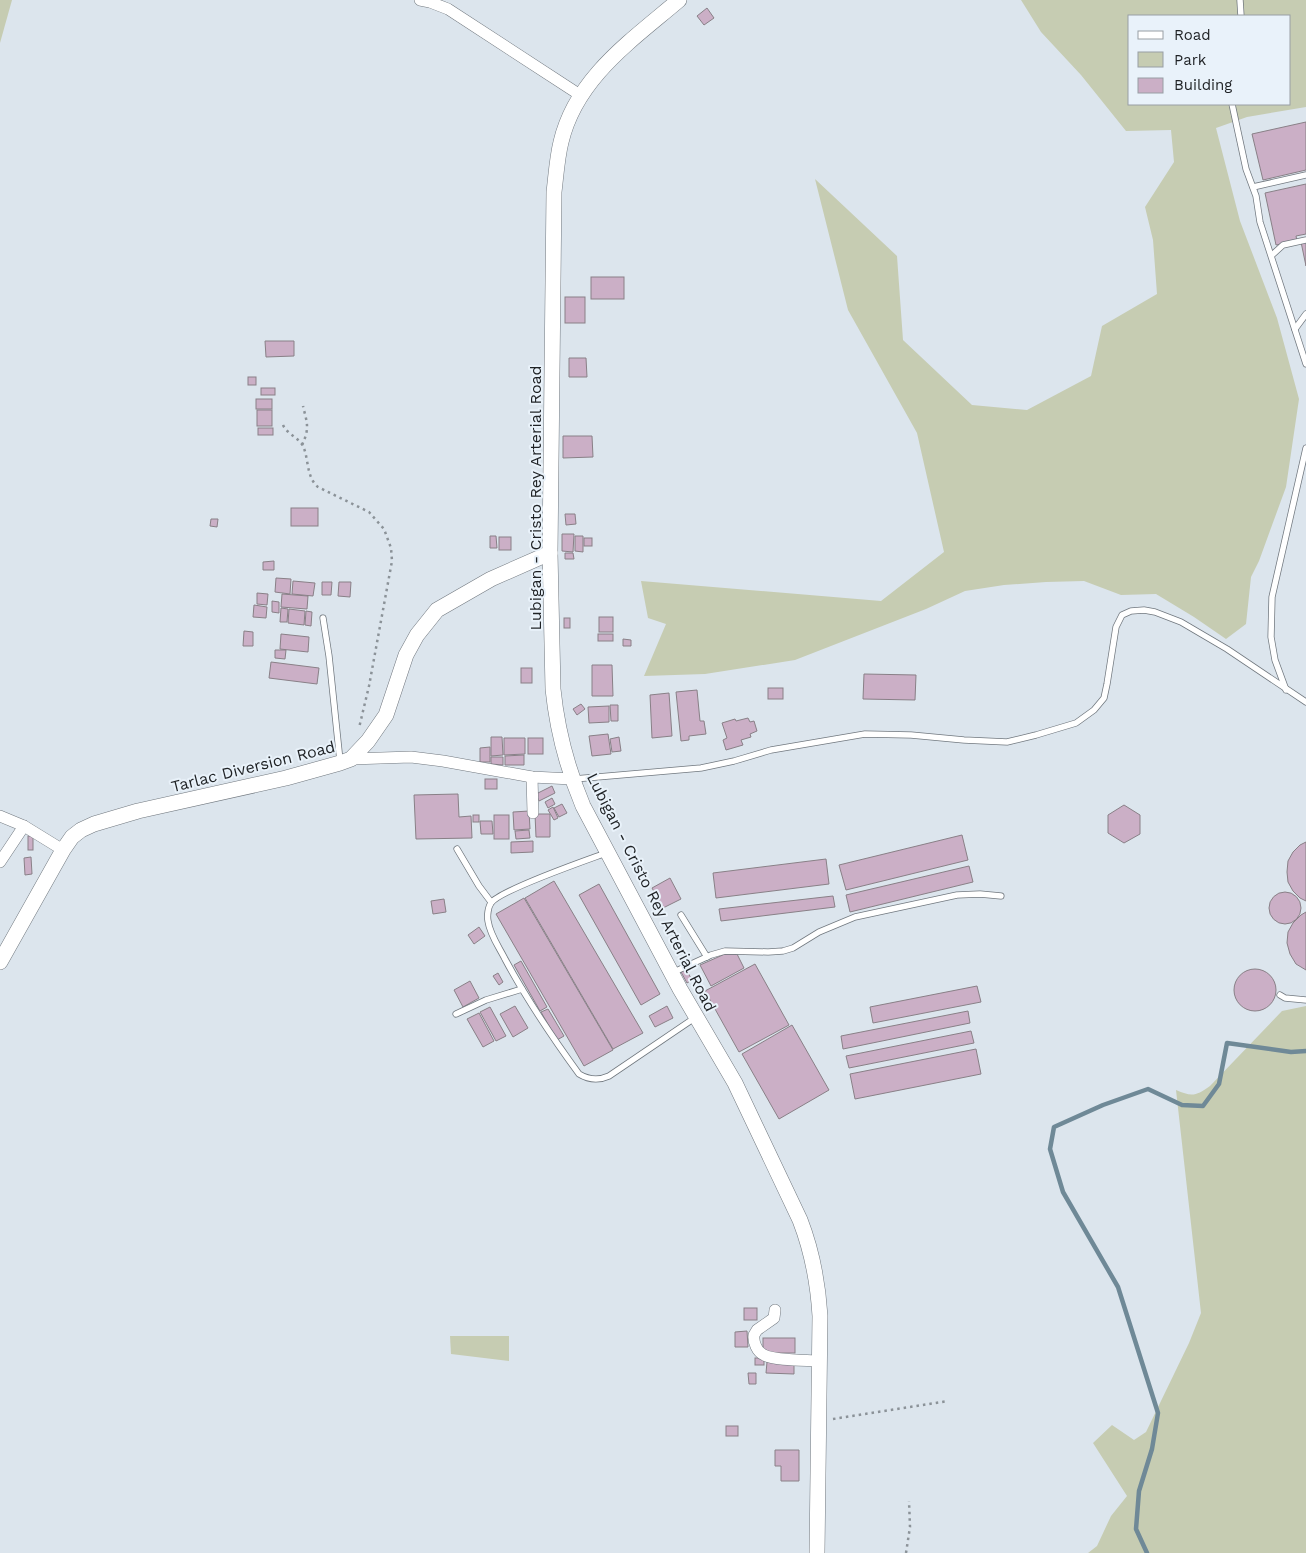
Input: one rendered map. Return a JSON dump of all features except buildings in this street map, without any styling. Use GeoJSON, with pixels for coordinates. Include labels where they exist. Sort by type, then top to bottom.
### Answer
{"type":"FeatureCollection","features":[{"type":"Feature","properties":{"kind":"main road","name":"Lubigan - Cristo Rey Arterial Road"},"geometry":{"type":"LineString","coordinates":[[679,0],[610,59],[580,95],[567,122],[560,143],[554,192],[550,553],[554,703],[572,779],[584,806],[672,974],[735,1083],[809,1243],[818,1290],[820,1316],[817,1553]]}},
{"type":"Feature","properties":{"kind":"main road","name":"Tarlac Diversion Road"},"geometry":{"type":"LineString","coordinates":[[0,962],[63,850],[72,837],[81,830],[113,818],[278,780],[346,761],[368,741],[386,715],[406,655],[416,635],[436,610],[492,579],[550,553]]}},
{"type":"Feature","properties":{"kind":"street"},"geometry":{"type":"LineString","coordinates":[[420,0],[448,9],[580,95]]}},
{"type":"Feature","properties":{"kind":"street"},"geometry":{"type":"LineString","coordinates":[[346,761],[411,757],[532,777],[572,779]]}},
{"type":"Feature","properties":{"kind":"street"},"geometry":{"type":"LineString","coordinates":[[532,777],[532,813]]}},
{"type":"Feature","properties":{"kind":"street"},"geometry":{"type":"LineString","coordinates":[[0,816],[24,826],[63,850]]}},
{"type":"Feature","properties":{"kind":"street"},"geometry":{"type":"LineString","coordinates":[[0,862],[24,826]]}},
{"type":"Feature","properties":{"kind":"street"},"geometry":{"type":"LineString","coordinates":[[775,1310],[774,1318],[754,1334],[755,1343],[761,1354],[789,1360],[820,1361]]}},
{"type":"Feature","properties":{"kind":"lane"},"geometry":{"type":"LineString","coordinates":[[1240,0],[1241,15]]}},
{"type":"Feature","properties":{"kind":"lane"},"geometry":{"type":"LineString","coordinates":[[1232,105],[1260,222],[1306,364]]}},
{"type":"Feature","properties":{"kind":"lane"},"geometry":{"type":"LineString","coordinates":[[1253,187],[1306,175]]}},
{"type":"Feature","properties":{"kind":"lane"},"geometry":{"type":"LineString","coordinates":[[1272,255],[1283,245],[1306,240]]}},
{"type":"Feature","properties":{"kind":"lane"},"geometry":{"type":"LineString","coordinates":[[1295,328],[1306,314]]}},
{"type":"Feature","properties":{"kind":"lane"},"geometry":{"type":"LineString","coordinates":[[1286,690],[1275,660],[1271,637],[1272,598],[1306,448]]}},
{"type":"Feature","properties":{"kind":"lane"},"geometry":{"type":"LineString","coordinates":[[572,779],[702,768],[771,750],[866,734],[911,735],[1007,742],[1076,723],[1094,710],[1104,698],[1116,627],[1122,615],[1131,611],[1144,610],[1155,612],[1181,622],[1306,702]]}},
{"type":"Feature","properties":{"kind":"lane"},"geometry":{"type":"LineString","coordinates":[[323,618],[346,761]]}},
{"type":"Feature","properties":{"kind":"lane"},"geometry":{"type":"LineString","coordinates":[[457,849],[479,886],[492,902]]}},
{"type":"Feature","properties":{"kind":"lane"},"geometry":{"type":"LineString","coordinates":[[608,852],[536,879],[499,896],[492,902],[488,913],[490,929],[494,938],[546,1030],[579,1074],[586,1079],[602,1079],[609,1076],[696,1017]]}},
{"type":"Feature","properties":{"kind":"lane"},"geometry":{"type":"LineString","coordinates":[[672,974],[707,957],[726,951],[783,951],[799,946],[819,932],[856,917],[958,895],[980,894],[1001,896]]}},
{"type":"Feature","properties":{"kind":"lane"},"geometry":{"type":"LineString","coordinates":[[682,915],[707,957]]}},
{"type":"Feature","properties":{"kind":"lane"},"geometry":{"type":"LineString","coordinates":[[456,1014],[486,1000],[522,989]]}},
{"type":"Feature","properties":{"kind":"lane"},"geometry":{"type":"LineString","coordinates":[[1280,995],[1285,998],[1306,1000]]}},
{"type":"Feature","properties":{"kind":"path"},"geometry":{"type":"LineString","coordinates":[[302,445],[307,434],[303,406]]}},
{"type":"Feature","properties":{"kind":"path"},"geometry":{"type":"LineString","coordinates":[[283,425],[285,430],[302,445],[312,482],[318,487],[369,512],[384,530],[390,548],[392,561],[369,686],[358,732]]}},
{"type":"Feature","properties":{"kind":"path"},"geometry":{"type":"LineString","coordinates":[[819,1421],[948,1402]]}},
{"type":"Feature","properties":{"kind":"path"},"geometry":{"type":"LineString","coordinates":[[906,1553],[910,1527],[909,1501]]}},
{"type":"Feature","properties":{"kind":"green space"},"geometry":{"type":"Polygon","coordinates":[[[0,0],[12,0],[0,43],[0,0]]]}},
{"type":"Feature","properties":{"kind":"green space"},"geometry":{"type":"Polygon","coordinates":[[[1021,0],[1306,0],[1306,107],[1247,117],[1216,128],[1240,221],[1277,318],[1299,399],[1286,487],[1259,561],[1251,577],[1246,624],[1226,639],[1156,594],[1121,595],[1084,581],[1004,585],[965,591],[926,609],[795,660],[705,674],[644,676],[666,624],[648,618],[641,581],[881,601],[944,552],[917,433],[848,310],[815,179],[897,256],[903,340],[972,405],[1027,410],[1091,376],[1102,326],[1157,294],[1153,240],[1145,207],[1174,162],[1171,130],[1126,131],[1081,75],[1041,32],[1021,0]]]}},
{"type":"Feature","properties":{"kind":"green space"},"geometry":{"type":"Polygon","coordinates":[[[1306,1006],[1306,1553],[1088,1553],[1097,1546],[1111,1516],[1127,1496],[1093,1443],[1112,1425],[1134,1440],[1146,1432],[1189,1343],[1201,1313],[1176,1090],[1186,1094],[1197,1094],[1210,1086],[1282,1011],[1306,1006]]]}},
{"type":"Feature","properties":{"kind":"green space"},"geometry":{"type":"Polygon","coordinates":[[[450,1336],[509,1336],[509,1361],[451,1354],[450,1336]]]}},
{"type":"Feature","properties":{"kind":"waterway"},"geometry":{"type":"LineString","coordinates":[[1147,1553],[1136,1529],[1139,1491],[1152,1449],[1158,1413],[1118,1287],[1063,1192],[1050,1149],[1054,1127],[1103,1105],[1148,1089],[1182,1105],[1203,1106],[1219,1084],[1227,1043],[1291,1052],[1306,1051]]}}]}
